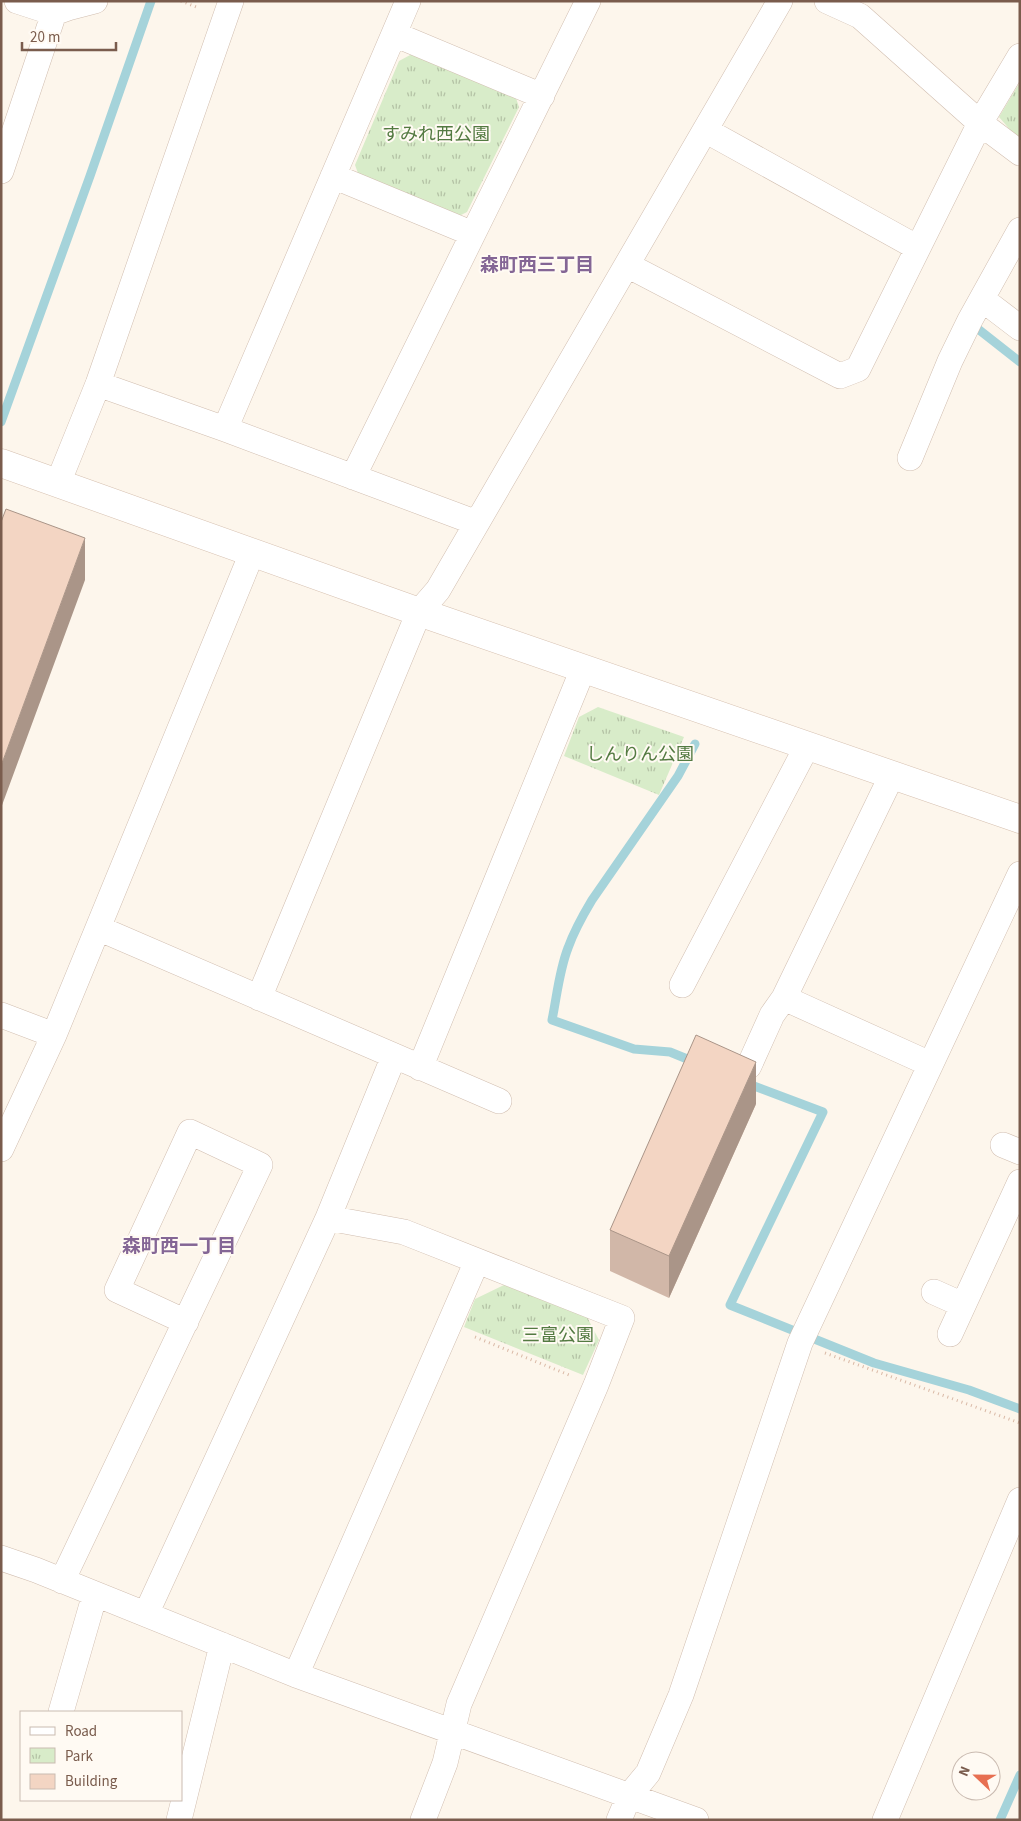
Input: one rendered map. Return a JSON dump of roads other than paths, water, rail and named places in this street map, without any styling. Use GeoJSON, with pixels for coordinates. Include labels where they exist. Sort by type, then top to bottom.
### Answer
{"type":"FeatureCollection","features":[{"type":"Feature","properties":{"kind":"street"},"geometry":{"type":"LineString","coordinates":[[17,1],[54,13],[95,1]]}},
{"type":"Feature","properties":{"kind":"street"},"geometry":{"type":"LineString","coordinates":[[58,483],[98,384],[231,1]]}},
{"type":"Feature","properties":{"kind":"street"},"geometry":{"type":"LineString","coordinates":[[225,429],[408,1]]}},
{"type":"Feature","properties":{"kind":"street"},"geometry":{"type":"LineString","coordinates":[[353,477],[588,1]]}},
{"type":"Feature","properties":{"kind":"street"},"geometry":{"type":"LineString","coordinates":[[259,998],[418,612],[438,590],[780,1]]}},
{"type":"Feature","properties":{"kind":"street"},"geometry":{"type":"LineString","coordinates":[[827,1],[860,16],[980,123],[1020,153]]}},
{"type":"Feature","properties":{"kind":"street"},"geometry":{"type":"LineString","coordinates":[[1,171],[54,13]]}},
{"type":"Feature","properties":{"kind":"street"},"geometry":{"type":"LineString","coordinates":[[394,34],[542,96]]}},
{"type":"Feature","properties":{"kind":"street"},"geometry":{"type":"LineString","coordinates":[[627,265],[840,376],[858,369],[980,123],[1020,56]]}},
{"type":"Feature","properties":{"kind":"street"},"geometry":{"type":"LineString","coordinates":[[705,130],[918,248]]}},
{"type":"Feature","properties":{"kind":"street"},"geometry":{"type":"LineString","coordinates":[[333,176],[473,234]]}},
{"type":"Feature","properties":{"kind":"street"},"geometry":{"type":"LineString","coordinates":[[910,458],[950,362],[970,320],[1020,230]]}},
{"type":"Feature","properties":{"kind":"street"},"geometry":{"type":"LineString","coordinates":[[982,299],[1020,328]]}},
{"type":"Feature","properties":{"kind":"street"},"geometry":{"type":"LineString","coordinates":[[98,384],[477,523]]}},
{"type":"Feature","properties":{"kind":"street"},"geometry":{"type":"LineString","coordinates":[[1,463],[418,612],[1020,818]]}},
{"type":"Feature","properties":{"kind":"street"},"geometry":{"type":"LineString","coordinates":[[1,1150],[54,1035],[252,552]]}},
{"type":"Feature","properties":{"kind":"street"},"geometry":{"type":"LineString","coordinates":[[420,1068],[583,668]]}},
{"type":"Feature","properties":{"kind":"street"},"geometry":{"type":"LineString","coordinates":[[682,985],[807,746]]}},
{"type":"Feature","properties":{"kind":"street"},"geometry":{"type":"LineString","coordinates":[[749,1066],[772,1015],[784,998],[892,775]]}},
{"type":"Feature","properties":{"kind":"street"},"geometry":{"type":"LineString","coordinates":[[619,1820],[629,1796],[648,1773],[681,1695],[800,1343],[1020,874]]}},
{"type":"Feature","properties":{"kind":"street"},"geometry":{"type":"LineString","coordinates":[[98,928],[499,1101]]}},
{"type":"Feature","properties":{"kind":"street"},"geometry":{"type":"LineString","coordinates":[[784,998],[930,1064]]}},
{"type":"Feature","properties":{"kind":"street"},"geometry":{"type":"LineString","coordinates":[[1,1015],[54,1035]]}},
{"type":"Feature","properties":{"kind":"street"},"geometry":{"type":"LineString","coordinates":[[146,1614],[328,1218],[394,1056]]}},
{"type":"Feature","properties":{"kind":"street"},"geometry":{"type":"LineString","coordinates":[[62,1581],[186,1322],[260,1165],[190,1132],[117,1290],[186,1322]]}},
{"type":"Feature","properties":{"kind":"street"},"geometry":{"type":"LineString","coordinates":[[950,1334],[1020,1182]]}},
{"type":"Feature","properties":{"kind":"street"},"geometry":{"type":"LineString","coordinates":[[328,1218],[404,1232],[622,1318],[596,1385],[459,1704],[444,1763],[423,1820]]}},
{"type":"Feature","properties":{"kind":"street"},"geometry":{"type":"LineString","coordinates":[[296,1675],[477,1261]]}},
{"type":"Feature","properties":{"kind":"street"},"geometry":{"type":"LineString","coordinates":[[934,1292],[963,1305]]}},
{"type":"Feature","properties":{"kind":"street"},"geometry":{"type":"LineString","coordinates":[[884,1820],[1020,1500]]}},
{"type":"Feature","properties":{"kind":"street"},"geometry":{"type":"LineString","coordinates":[[1,1558],[296,1675],[696,1820]]}},
{"type":"Feature","properties":{"kind":"street"},"geometry":{"type":"LineString","coordinates":[[61,1711],[95,1594]]}},
{"type":"Feature","properties":{"kind":"street"},"geometry":{"type":"LineString","coordinates":[[182,1800],[222,1645]]}},
{"type":"Feature","properties":{"kind":"street"},"geometry":{"type":"LineString","coordinates":[[179,1820],[182,1801]]}},
{"type":"Feature","properties":{"kind":"waterway"},"geometry":{"type":"LineString","coordinates":[[1,422],[151,1]]}},
{"type":"Feature","properties":{"kind":"waterway"},"geometry":{"type":"LineString","coordinates":[[978,329],[1020,362]]}},
{"type":"Feature","properties":{"kind":"waterway"},"geometry":{"type":"LineString","coordinates":[[695,744],[678,776],[592,900],[579,923],[562,966],[552,1020],[634,1049],[670,1052],[697,1063]]}},
{"type":"Feature","properties":{"kind":"waterway"},"geometry":{"type":"LineString","coordinates":[[746,1083],[823,1112],[730,1305],[874,1363],[969,1390],[1020,1409]]}},
{"type":"Feature","properties":{"kind":"waterway"},"geometry":{"type":"LineString","coordinates":[[1000,1820],[1020,1775]]}},
{"type":"Feature","properties":{"kind":"district","name":"森町西三丁目"},"geometry":{"type":"Point","coordinates":[537,265]}},
{"type":"Feature","properties":{"kind":"district","name":"森町西一丁目"},"geometry":{"type":"Point","coordinates":[179,1246]}},
{"type":"Feature","properties":{"kind":"park label","name":"すみれ西公園"},"geometry":{"type":"Point","coordinates":[436,134]}},
{"type":"Feature","properties":{"kind":"park label","name":"しんりん公園"},"geometry":{"type":"Point","coordinates":[640,754]}},
{"type":"Feature","properties":{"kind":"park label","name":"三富公園"},"geometry":{"type":"Point","coordinates":[558,1335]}}]}
